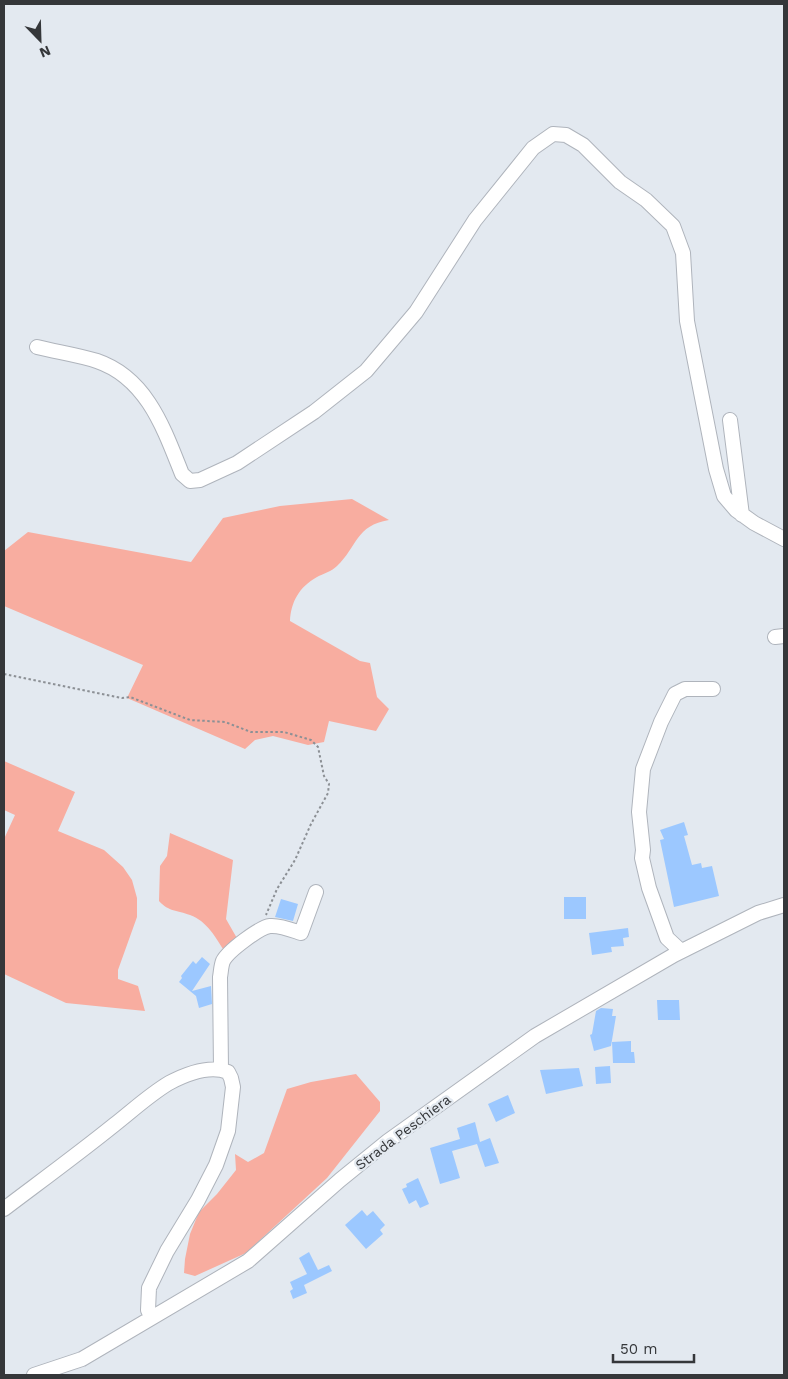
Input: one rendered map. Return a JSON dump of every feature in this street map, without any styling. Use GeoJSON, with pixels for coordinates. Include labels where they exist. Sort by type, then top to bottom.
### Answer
{"type":"FeatureCollection","features":[{"type":"Feature","properties":{"kind":"street"},"geometry":{"type":"LineString","coordinates":[[37,347],[97,361],[132,380],[152,405],[182,474],[190,481],[200,480],[245,458],[314,412],[366,371],[416,312],[475,220],[534,148],[553,134],[566,134],[583,146],[620,182],[646,200],[673,226],[683,253],[687,322],[716,469],[724,496],[742,515],[784,539]]}},
{"type":"Feature","properties":{"kind":"street"},"geometry":{"type":"LineString","coordinates":[[730,420],[742,515]]}},
{"type":"Feature","properties":{"kind":"street"},"geometry":{"type":"LineString","coordinates":[[674,954],[648,888],[644,866],[639,812],[644,769],[661,722],[675,694],[686,689],[713,689]]}},
{"type":"Feature","properties":{"kind":"street"},"geometry":{"type":"LineString","coordinates":[[221,1069],[220,977],[223,962],[229,953],[268,926],[277,926],[301,933],[316,892]]}},
{"type":"Feature","properties":{"kind":"street"},"geometry":{"type":"LineString","coordinates":[[644,901],[674,954]]}},
{"type":"Feature","properties":{"kind":"street","name":"Strada Peschiera"},"geometry":{"type":"LineString","coordinates":[[34,1375],[82,1359],[248,1261],[340,1180],[388,1141],[535,1036],[674,954],[758,913],[784,905]]}},
{"type":"Feature","properties":{"kind":"street"},"geometry":{"type":"LineString","coordinates":[[4,1209],[116,1124],[143,1101],[170,1083],[190,1074],[208,1070],[221,1069],[228,1072],[232,1078],[233,1087],[228,1132],[216,1165],[198,1200],[167,1251],[150,1288],[148,1310],[152,1317]]}},
{"type":"Feature","properties":{"kind":"path"},"geometry":{"type":"LineString","coordinates":[[4,674],[122,698],[130,697],[190,720],[225,722],[251,732],[284,732],[311,740],[321,754],[324,776],[329,784],[328,793],[311,824],[296,860],[277,889],[260,931]]}},
{"type":"Feature","properties":{"kind":"shaded area"},"geometry":{"type":"Polygon","coordinates":[[[352,499],[389,520],[378,523],[363,532],[337,566],[305,585],[294,601],[290,621],[360,661],[370,663],[377,697],[389,709],[376,731],[329,721],[324,742],[308,745],[273,736],[255,740],[245,749],[127,698],[143,665],[4,606],[4,551],[28,532],[191,562],[223,518],[280,506],[352,499]]]}},
{"type":"Feature","properties":{"kind":"shaded area"},"geometry":{"type":"Polygon","coordinates":[[[4,761],[75,792],[58,831],[104,850],[123,867],[132,880],[137,898],[137,917],[118,970],[118,979],[138,986],[145,1011],[66,1003],[4,974],[4,839],[15,815],[4,810],[4,761]]]}},
{"type":"Feature","properties":{"kind":"shaded area"},"geometry":{"type":"Polygon","coordinates":[[[170,833],[233,860],[226,919],[238,940],[225,952],[210,930],[201,921],[190,915],[170,909],[159,901],[160,866],[167,856],[170,833]]]}},
{"type":"Feature","properties":{"kind":"shaded area"},"geometry":{"type":"Polygon","coordinates":[[[356,1074],[380,1102],[380,1111],[327,1178],[246,1253],[195,1276],[184,1273],[190,1234],[199,1212],[217,1194],[236,1170],[235,1154],[248,1162],[264,1153],[287,1089],[311,1082],[356,1074]]]}},
{"type":"Feature","properties":{"kind":"building"},"geometry":{"type":"Polygon","coordinates":[[[684,822],[688,835],[684,836],[692,865],[701,863],[702,868],[712,866],[719,896],[674,907],[660,840],[664,839],[660,830],[684,822]]]}},
{"type":"Feature","properties":{"kind":"building"},"geometry":{"type":"Polygon","coordinates":[[[564,897],[586,897],[586,919],[564,919],[564,897]]]}},
{"type":"Feature","properties":{"kind":"building"},"geometry":{"type":"Polygon","coordinates":[[[281,899],[298,904],[293,921],[275,917],[281,899]]]}},
{"type":"Feature","properties":{"kind":"building"},"geometry":{"type":"Polygon","coordinates":[[[628,928],[629,937],[623,938],[624,946],[611,947],[612,952],[592,955],[589,933],[628,928]]]}},
{"type":"Feature","properties":{"kind":"building"},"geometry":{"type":"Polygon","coordinates":[[[202,957],[210,964],[192,991],[211,986],[212,1004],[199,1008],[196,996],[179,982],[182,978],[181,976],[193,961],[196,964],[202,957]]]}},
{"type":"Feature","properties":{"kind":"building"},"geometry":{"type":"Polygon","coordinates":[[[657,1000],[679,1000],[680,1020],[658,1020],[657,1000]]]}},
{"type":"Feature","properties":{"kind":"building"},"geometry":{"type":"Polygon","coordinates":[[[601,1008],[613,1009],[612,1016],[616,1016],[611,1046],[594,1051],[590,1035],[592,1034],[596,1011],[601,1008]]]}},
{"type":"Feature","properties":{"kind":"building"},"geometry":{"type":"Polygon","coordinates":[[[631,1041],[631,1052],[634,1052],[635,1063],[613,1063],[612,1042],[631,1041]]]}},
{"type":"Feature","properties":{"kind":"building"},"geometry":{"type":"Polygon","coordinates":[[[610,1066],[611,1083],[596,1084],[595,1067],[610,1066]]]}},
{"type":"Feature","properties":{"kind":"building"},"geometry":{"type":"Polygon","coordinates":[[[579,1068],[583,1086],[546,1094],[540,1070],[579,1068]]]}},
{"type":"Feature","properties":{"kind":"building"},"geometry":{"type":"Polygon","coordinates":[[[508,1095],[515,1113],[496,1122],[488,1104],[508,1095]]]}},
{"type":"Feature","properties":{"kind":"building"},"geometry":{"type":"Polygon","coordinates":[[[475,1122],[480,1142],[490,1138],[499,1163],[485,1167],[477,1144],[452,1151],[460,1178],[440,1184],[430,1148],[460,1139],[457,1128],[475,1122]]]}},
{"type":"Feature","properties":{"kind":"building"},"geometry":{"type":"Polygon","coordinates":[[[418,1178],[429,1204],[420,1208],[416,1200],[409,1204],[402,1189],[407,1187],[406,1184],[418,1178]]]}},
{"type":"Feature","properties":{"kind":"building"},"geometry":{"type":"Polygon","coordinates":[[[362,1210],[367,1216],[373,1211],[385,1225],[380,1230],[383,1234],[366,1249],[345,1225],[362,1210]]]}},
{"type":"Feature","properties":{"kind":"building"},"geometry":{"type":"Polygon","coordinates":[[[309,1252],[318,1270],[329,1265],[332,1271],[304,1285],[307,1293],[293,1299],[290,1291],[293,1289],[290,1282],[307,1274],[299,1258],[309,1252]]]}}]}
